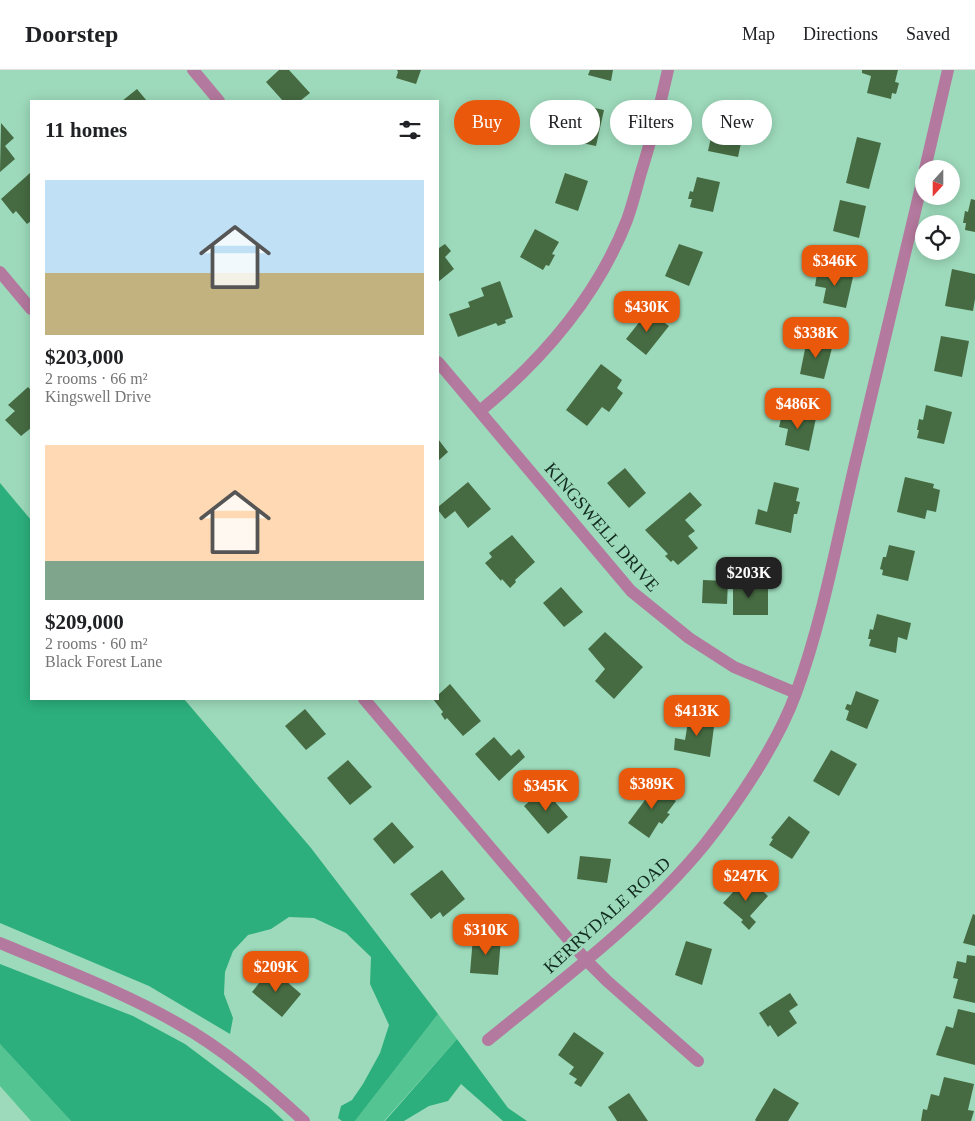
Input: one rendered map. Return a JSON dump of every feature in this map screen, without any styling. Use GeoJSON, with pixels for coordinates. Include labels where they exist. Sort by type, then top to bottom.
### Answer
{"type":"FeatureCollection","features":[{"type":"Feature","properties":{"kind":"street"},"geometry":{"type":"LineString","coordinates":[[192,70],[218,100]]}},
{"type":"Feature","properties":{"kind":"street"},"geometry":{"type":"LineString","coordinates":[[480,410],[510,386],[543,353],[572,317],[598,278],[627,219],[657,120],[668,70]]}},
{"type":"Feature","properties":{"kind":"street"},"geometry":{"type":"LineString","coordinates":[[927,160],[948,70]]}},
{"type":"Feature","properties":{"kind":"street","name":"KERRYDALE ROAD"},"geometry":{"type":"LineString","coordinates":[[488,1040],[586,960],[636,916],[676,877],[705,843],[745,788],[774,740],[796,693],[814,637],[917,205]]}},
{"type":"Feature","properties":{"kind":"street"},"geometry":{"type":"LineString","coordinates":[[0,272],[30,308]]}},
{"type":"Feature","properties":{"kind":"street","name":"KINGSWELL DRIVE"},"geometry":{"type":"LineString","coordinates":[[439,363],[631,590],[647,605],[689,638],[734,667],[796,693]]}},
{"type":"Feature","properties":{"kind":"street"},"geometry":{"type":"LineString","coordinates":[[365,700],[586,960],[607,982],[698,1061]]}},
{"type":"Feature","properties":{"kind":"street"},"geometry":{"type":"LineString","coordinates":[[0,943],[83,978],[178,1023],[244,1068],[304,1121]]}},
{"type":"Feature","properties":{"kind":"green space"},"geometry":{"type":"Polygon","coordinates":[[[0,483],[30,519],[30,700],[185,700],[311,848],[438,1014],[355,1121],[342,1121],[338,1118],[341,1106],[352,1100],[363,1084],[380,1053],[389,1025],[370,984],[371,957],[346,933],[314,918],[289,917],[271,929],[248,935],[233,951],[225,972],[224,994],[233,1018],[230,1034],[149,986],[0,923],[0,483]]]}},
{"type":"Feature","properties":{"kind":"green space"},"geometry":{"type":"Polygon","coordinates":[[[0,964],[133,1016],[185,1044],[269,1107],[284,1121],[71,1121],[0,1044],[0,964]]]}},
{"type":"Feature","properties":{"kind":"green space"},"geometry":{"type":"Polygon","coordinates":[[[438,1014],[457,1039],[384,1121],[355,1121],[438,1014]]]}},
{"type":"Feature","properties":{"kind":"green space"},"geometry":{"type":"Polygon","coordinates":[[[457,1039],[508,1108],[527,1121],[503,1121],[461,1084],[448,1101],[429,1106],[404,1121],[385,1121],[457,1039]]]}},
{"type":"Feature","properties":{"kind":"green space"},"geometry":{"type":"Polygon","coordinates":[[[0,1044],[71,1121],[31,1121],[0,1086],[0,1044]]]}},
{"type":"Feature","properties":{"kind":"building"},"geometry":{"type":"Polygon","coordinates":[[[279,70],[289,70],[310,93],[301,100],[282,100],[266,82],[279,70]]]}},
{"type":"Feature","properties":{"kind":"building"},"geometry":{"type":"Polygon","coordinates":[[[397,70],[421,70],[416,84],[396,78],[397,70]]]}},
{"type":"Feature","properties":{"kind":"building"},"geometry":{"type":"Polygon","coordinates":[[[590,70],[613,70],[611,81],[588,75],[590,70]]]}},
{"type":"Feature","properties":{"kind":"building"},"geometry":{"type":"Polygon","coordinates":[[[862,70],[898,70],[895,82],[899,83],[896,94],[892,93],[891,99],[867,93],[871,76],[862,73],[862,70]]]}},
{"type":"Feature","properties":{"kind":"building"},"geometry":{"type":"Polygon","coordinates":[[[137,89],[146,100],[123,100],[137,89]]]}},
{"type":"Feature","properties":{"kind":"building"},"geometry":{"type":"Polygon","coordinates":[[[600,109],[604,110],[600,128],[600,109]]]}},
{"type":"Feature","properties":{"kind":"building"},"geometry":{"type":"Polygon","coordinates":[[[1,123],[14,138],[5,146],[15,159],[0,172],[1,123]]]}},
{"type":"Feature","properties":{"kind":"building"},"geometry":{"type":"Polygon","coordinates":[[[857,137],[881,143],[869,189],[846,183],[857,137]]]}},
{"type":"Feature","properties":{"kind":"building"},"geometry":{"type":"Polygon","coordinates":[[[709,145],[741,145],[738,157],[708,151],[709,145]]]}},
{"type":"Feature","properties":{"kind":"building"},"geometry":{"type":"Polygon","coordinates":[[[30,173],[30,222],[27,224],[16,211],[13,214],[1,199],[30,173]]]}},
{"type":"Feature","properties":{"kind":"building"},"geometry":{"type":"Polygon","coordinates":[[[565,173],[588,181],[578,211],[555,203],[565,173]]]}},
{"type":"Feature","properties":{"kind":"building"},"geometry":{"type":"Polygon","coordinates":[[[697,177],[720,182],[713,212],[690,207],[692,199],[688,199],[690,191],[693,192],[697,177]]]}},
{"type":"Feature","properties":{"kind":"building"},"geometry":{"type":"Polygon","coordinates":[[[971,199],[975,200],[975,232],[965,230],[966,223],[963,223],[965,211],[968,212],[971,199]]]}},
{"type":"Feature","properties":{"kind":"building"},"geometry":{"type":"Polygon","coordinates":[[[840,200],[866,206],[859,238],[833,231],[840,200]]]}},
{"type":"Feature","properties":{"kind":"building"},"geometry":{"type":"Polygon","coordinates":[[[535,229],[559,242],[552,254],[555,255],[549,266],[546,265],[543,270],[520,257],[535,229]]]}},
{"type":"Feature","properties":{"kind":"building"},"geometry":{"type":"Polygon","coordinates":[[[445,244],[451,251],[445,257],[454,269],[439,281],[439,248],[445,244]]]}},
{"type":"Feature","properties":{"kind":"building"},"geometry":{"type":"Polygon","coordinates":[[[679,244],[703,252],[689,286],[665,276],[679,244]]]}},
{"type":"Feature","properties":{"kind":"building"},"geometry":{"type":"Polygon","coordinates":[[[818,268],[853,277],[846,308],[823,303],[826,288],[815,286],[818,268]]]}},
{"type":"Feature","properties":{"kind":"building"},"geometry":{"type":"Polygon","coordinates":[[[952,269],[975,274],[973,311],[945,306],[952,269]]]}},
{"type":"Feature","properties":{"kind":"building"},"geometry":{"type":"Polygon","coordinates":[[[500,281],[513,317],[505,320],[506,323],[498,326],[496,323],[458,337],[449,314],[470,307],[468,302],[484,296],[481,288],[500,281]]]}},
{"type":"Feature","properties":{"kind":"building"},"geometry":{"type":"Polygon","coordinates":[[[648,311],[669,326],[646,355],[626,339],[648,311]]]}},
{"type":"Feature","properties":{"kind":"building"},"geometry":{"type":"Polygon","coordinates":[[[941,336],[969,341],[962,377],[934,371],[941,336]]]}},
{"type":"Feature","properties":{"kind":"building"},"geometry":{"type":"Polygon","coordinates":[[[807,339],[833,344],[824,379],[800,374],[807,339]]]}},
{"type":"Feature","properties":{"kind":"building"},"geometry":{"type":"Polygon","coordinates":[[[601,364],[622,380],[617,388],[623,393],[609,412],[602,407],[587,426],[566,410],[601,364]]]}},
{"type":"Feature","properties":{"kind":"building"},"geometry":{"type":"Polygon","coordinates":[[[28,387],[30,389],[30,429],[21,436],[5,420],[15,411],[8,405],[28,387]]]}},
{"type":"Feature","properties":{"kind":"building"},"geometry":{"type":"Polygon","coordinates":[[[926,405],[952,412],[944,444],[917,438],[919,419],[923,420],[926,405]]]}},
{"type":"Feature","properties":{"kind":"building"},"geometry":{"type":"Polygon","coordinates":[[[783,411],[816,418],[809,451],[785,445],[788,429],[779,427],[783,411]]]}},
{"type":"Feature","properties":{"kind":"building"},"geometry":{"type":"Polygon","coordinates":[[[439,440],[448,452],[439,460],[439,440]]]}},
{"type":"Feature","properties":{"kind":"building"},"geometry":{"type":"Polygon","coordinates":[[[625,468],[646,493],[629,508],[607,483],[625,468]]]}},
{"type":"Feature","properties":{"kind":"building"},"geometry":{"type":"Polygon","coordinates":[[[905,477],[934,484],[933,488],[940,490],[936,512],[927,510],[925,519],[897,512],[905,477]]]}},
{"type":"Feature","properties":{"kind":"building"},"geometry":{"type":"Polygon","coordinates":[[[468,482],[491,509],[468,528],[455,511],[445,519],[439,511],[439,506],[468,482]]]}},
{"type":"Feature","properties":{"kind":"building"},"geometry":{"type":"Polygon","coordinates":[[[774,482],[799,488],[796,501],[800,502],[797,514],[794,514],[791,533],[755,524],[758,509],[767,512],[774,482]]]}},
{"type":"Feature","properties":{"kind":"building"},"geometry":{"type":"Polygon","coordinates":[[[690,492],[702,505],[685,520],[695,531],[688,536],[698,548],[678,565],[673,560],[671,562],[665,556],[668,554],[645,530],[690,492]]]}},
{"type":"Feature","properties":{"kind":"building"},"geometry":{"type":"Polygon","coordinates":[[[512,535],[535,562],[515,580],[516,582],[510,588],[485,563],[492,557],[489,553],[512,535]]]}},
{"type":"Feature","properties":{"kind":"building"},"geometry":{"type":"Polygon","coordinates":[[[889,545],[915,551],[908,581],[882,575],[883,570],[880,569],[889,545]]]}},
{"type":"Feature","properties":{"kind":"building"},"geometry":{"type":"Polygon","coordinates":[[[733,577],[744,578],[744,586],[768,586],[768,615],[733,615],[733,577]]]}},
{"type":"Feature","properties":{"kind":"building"},"geometry":{"type":"Polygon","coordinates":[[[703,580],[728,581],[727,604],[702,603],[703,580]]]}},
{"type":"Feature","properties":{"kind":"building"},"geometry":{"type":"Polygon","coordinates":[[[561,587],[583,612],[564,627],[543,603],[561,587]]]}},
{"type":"Feature","properties":{"kind":"building"},"geometry":{"type":"Polygon","coordinates":[[[877,614],[911,623],[907,640],[898,637],[896,653],[869,646],[871,639],[868,639],[870,629],[873,630],[877,614]]]}},
{"type":"Feature","properties":{"kind":"building"},"geometry":{"type":"Polygon","coordinates":[[[605,632],[643,667],[614,699],[595,681],[605,669],[588,649],[605,632]]]}},
{"type":"Feature","properties":{"kind":"building"},"geometry":{"type":"Polygon","coordinates":[[[450,684],[481,721],[463,736],[441,714],[443,712],[434,700],[439,700],[439,694],[450,684]]]}},
{"type":"Feature","properties":{"kind":"building"},"geometry":{"type":"Polygon","coordinates":[[[856,691],[879,700],[867,729],[846,720],[849,711],[845,709],[847,704],[851,705],[856,691]]]}},
{"type":"Feature","properties":{"kind":"building"},"geometry":{"type":"Polygon","coordinates":[[[305,709],[326,734],[306,750],[285,726],[305,709]]]}},
{"type":"Feature","properties":{"kind":"building"},"geometry":{"type":"Polygon","coordinates":[[[689,716],[715,719],[710,757],[674,750],[675,738],[685,740],[689,716]]]}},
{"type":"Feature","properties":{"kind":"building"},"geometry":{"type":"Polygon","coordinates":[[[494,737],[511,756],[519,749],[525,757],[499,781],[475,754],[494,737]]]}},
{"type":"Feature","properties":{"kind":"building"},"geometry":{"type":"Polygon","coordinates":[[[831,750],[857,764],[839,796],[813,781],[831,750]]]}},
{"type":"Feature","properties":{"kind":"building"},"geometry":{"type":"Polygon","coordinates":[[[348,760],[372,787],[350,805],[327,778],[348,760]]]}},
{"type":"Feature","properties":{"kind":"building"},"geometry":{"type":"Polygon","coordinates":[[[649,781],[676,801],[667,813],[670,814],[662,824],[659,822],[649,838],[628,823],[645,800],[638,793],[649,781]]]}},
{"type":"Feature","properties":{"kind":"building"},"geometry":{"type":"Polygon","coordinates":[[[544,789],[568,817],[548,834],[524,806],[544,789]]]}},
{"type":"Feature","properties":{"kind":"building"},"geometry":{"type":"Polygon","coordinates":[[[789,816],[810,832],[792,859],[769,845],[773,839],[771,838],[789,816]]]}},
{"type":"Feature","properties":{"kind":"building"},"geometry":{"type":"Polygon","coordinates":[[[392,822],[414,847],[394,864],[373,839],[392,822]]]}},
{"type":"Feature","properties":{"kind":"building"},"geometry":{"type":"Polygon","coordinates":[[[580,856],[611,859],[607,883],[577,879],[580,856]]]}},
{"type":"Feature","properties":{"kind":"building"},"geometry":{"type":"Polygon","coordinates":[[[442,870],[465,899],[443,917],[440,912],[431,919],[410,894],[442,870]]]}},
{"type":"Feature","properties":{"kind":"building"},"geometry":{"type":"Polygon","coordinates":[[[747,877],[768,896],[750,916],[756,922],[749,930],[741,922],[743,920],[723,903],[747,877]]]}},
{"type":"Feature","properties":{"kind":"building"},"geometry":{"type":"Polygon","coordinates":[[[973,914],[975,915],[975,946],[963,943],[973,914]]]}},
{"type":"Feature","properties":{"kind":"building"},"geometry":{"type":"Polygon","coordinates":[[[473,937],[501,938],[498,975],[470,973],[473,937]]]}},
{"type":"Feature","properties":{"kind":"building"},"geometry":{"type":"Polygon","coordinates":[[[686,941],[712,949],[702,985],[675,975],[686,941]]]}},
{"type":"Feature","properties":{"kind":"building"},"geometry":{"type":"Polygon","coordinates":[[[967,955],[975,956],[975,1003],[953,998],[958,979],[953,978],[957,961],[966,963],[967,955]]]}},
{"type":"Feature","properties":{"kind":"building"},"geometry":{"type":"Polygon","coordinates":[[[271,968],[301,994],[282,1017],[252,992],[271,968]]]}},
{"type":"Feature","properties":{"kind":"building"},"geometry":{"type":"Polygon","coordinates":[[[790,993],[798,1005],[789,1011],[797,1023],[778,1037],[770,1025],[768,1027],[759,1013],[790,993]]]}},
{"type":"Feature","properties":{"kind":"building"},"geometry":{"type":"Polygon","coordinates":[[[958,1009],[975,1013],[975,1065],[936,1055],[946,1026],[953,1028],[958,1009]]]}},
{"type":"Feature","properties":{"kind":"building"},"geometry":{"type":"Polygon","coordinates":[[[574,1032],[604,1053],[581,1087],[574,1083],[577,1079],[569,1074],[574,1067],[558,1055],[574,1032]]]}},
{"type":"Feature","properties":{"kind":"building"},"geometry":{"type":"Polygon","coordinates":[[[944,1077],[974,1084],[968,1110],[974,1111],[971,1121],[921,1121],[923,1109],[927,1110],[931,1094],[939,1096],[944,1077]]]}},
{"type":"Feature","properties":{"kind":"building"},"geometry":{"type":"Polygon","coordinates":[[[774,1088],[799,1103],[788,1121],[756,1121],[755,1120],[774,1088]]]}},
{"type":"Feature","properties":{"kind":"building"},"geometry":{"type":"Polygon","coordinates":[[[629,1093],[648,1121],[617,1121],[608,1107],[629,1093]]]}}]}
